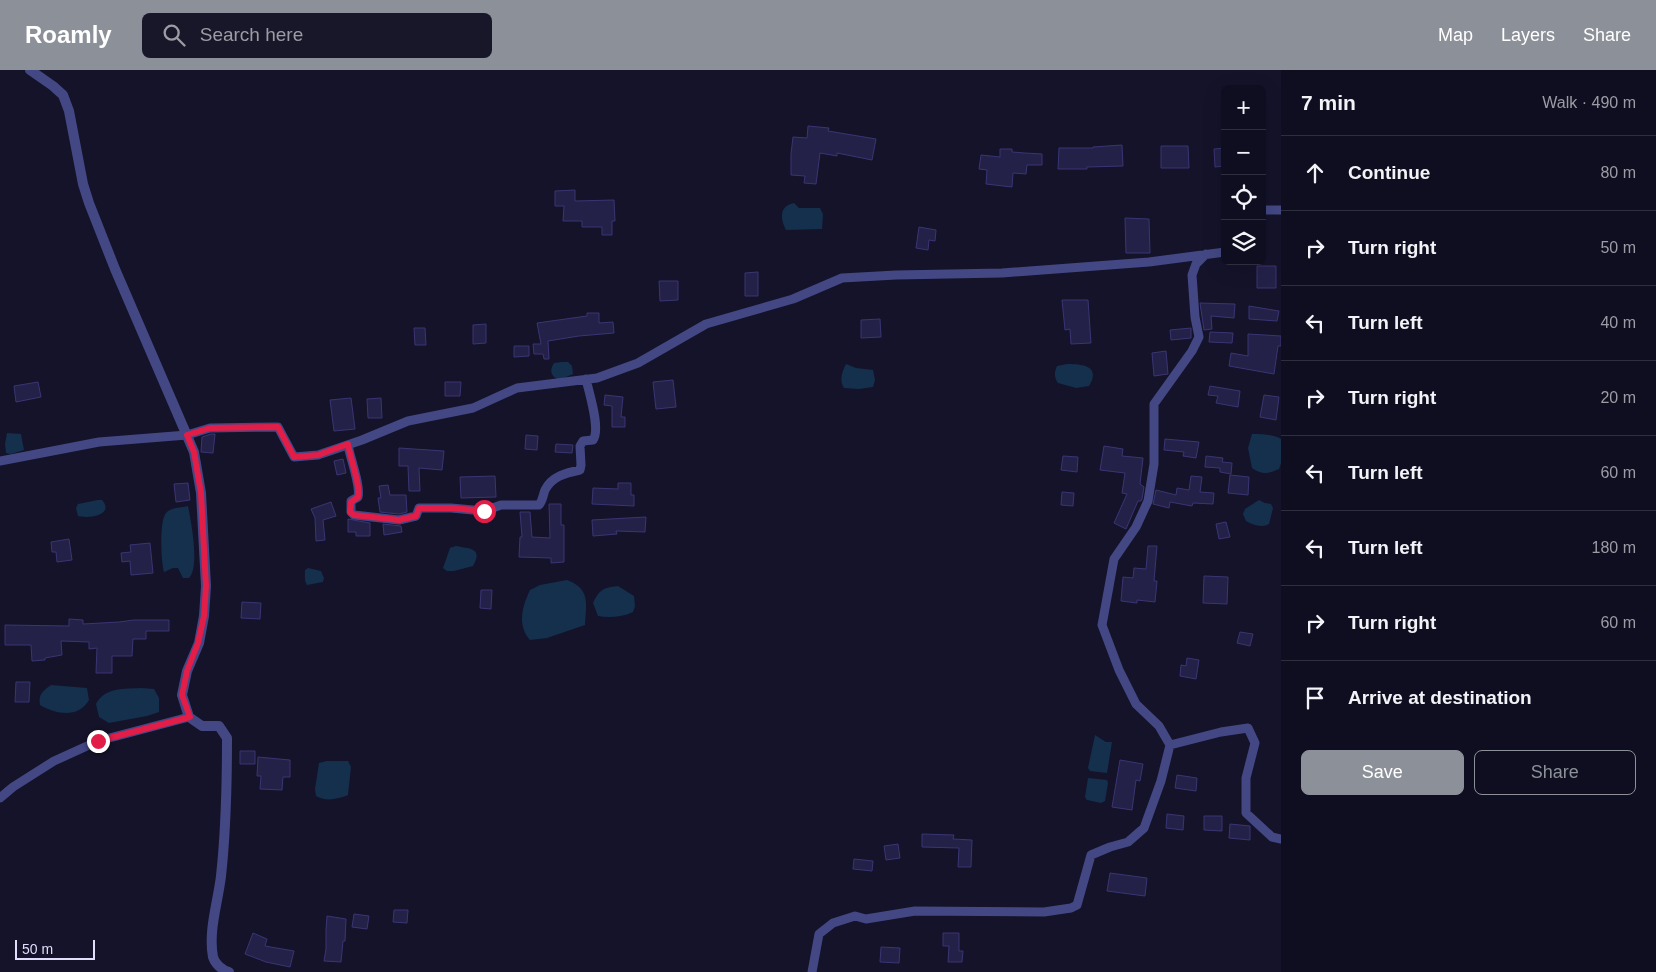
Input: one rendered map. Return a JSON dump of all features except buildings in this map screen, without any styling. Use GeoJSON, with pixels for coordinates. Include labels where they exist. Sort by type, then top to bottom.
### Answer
{"type":"FeatureCollection","features":[{"type":"Feature","properties":{"kind":"street"},"geometry":{"type":"LineString","coordinates":[[30,70],[53,86],[63,96],[69,111],[83,184],[89,203],[115,269],[194,452],[201,493],[206,586],[204,616],[198,643],[187,671],[182,695],[190,717],[202,726],[220,726],[227,738],[226,821],[221,879],[212,936],[214,959],[222,970],[229,972]]}},
{"type":"Feature","properties":{"kind":"street"},"geometry":{"type":"LineString","coordinates":[[1266,210],[1281,210]]}},
{"type":"Feature","properties":{"kind":"street"},"geometry":{"type":"LineString","coordinates":[[0,461],[99,442],[187,435],[210,428],[278,427],[294,457],[318,455],[408,421],[473,408],[518,388],[597,378],[638,363],[706,324],[793,299],[842,278],[1002,273],[1149,262],[1221,252]]}},
{"type":"Feature","properties":{"kind":"street"},"geometry":{"type":"LineString","coordinates":[[812,972],[819,934],[833,923],[855,916],[866,919],[915,911],[1044,912],[1071,908],[1077,905],[1091,855],[1128,842],[1144,828],[1161,782],[1170,745],[1159,726],[1136,704],[1119,670],[1102,625],[1114,559],[1136,527],[1148,501],[1154,464],[1154,404],[1192,352],[1198,337],[1194,317],[1192,275],[1196,264],[1206,254]]}},
{"type":"Feature","properties":{"kind":"street"},"geometry":{"type":"LineString","coordinates":[[348,444],[359,491],[358,497],[351,502],[350,506],[350,512],[354,515],[399,520],[416,516],[419,508],[452,508],[484,511],[491,507],[502,505],[539,505],[548,485],[557,476],[580,470],[582,465],[580,446],[583,440],[594,440],[596,436],[596,422],[586,379]]}},
{"type":"Feature","properties":{"kind":"street"},"geometry":{"type":"LineString","coordinates":[[0,798],[13,787],[54,761],[98,741],[190,717]]}},
{"type":"Feature","properties":{"kind":"street"},"geometry":{"type":"LineString","coordinates":[[1170,745],[1221,732],[1248,728],[1254,742],[1246,778],[1246,812],[1272,837],[1281,839]]}},
{"type":"Feature","properties":{"kind":"water"},"geometry":{"type":"Polygon","coordinates":[[[794,203],[799,208],[820,208],[823,214],[822,229],[786,230],[782,217],[783,210],[794,203]]]}},
{"type":"Feature","properties":{"kind":"water"},"geometry":{"type":"Polygon","coordinates":[[[568,362],[572,366],[573,374],[559,380],[554,377],[551,371],[554,363],[568,362]]]}},
{"type":"Feature","properties":{"kind":"water"},"geometry":{"type":"Polygon","coordinates":[[[846,364],[856,368],[873,370],[875,380],[873,387],[859,389],[844,388],[842,376],[846,364]]]}},
{"type":"Feature","properties":{"kind":"water"},"geometry":{"type":"Polygon","coordinates":[[[1067,364],[1084,366],[1092,370],[1093,374],[1089,386],[1076,388],[1058,383],[1055,375],[1057,366],[1067,364]]]}},
{"type":"Feature","properties":{"kind":"water"},"geometry":{"type":"Polygon","coordinates":[[[7,433],[21,434],[24,450],[11,454],[6,453],[7,433]]]}},
{"type":"Feature","properties":{"kind":"water"},"geometry":{"type":"Polygon","coordinates":[[[1252,434],[1271,435],[1281,439],[1281,463],[1279,469],[1265,473],[1252,468],[1248,448],[1252,434]]]}},
{"type":"Feature","properties":{"kind":"water"},"geometry":{"type":"Polygon","coordinates":[[[102,500],[105,505],[103,512],[99,515],[88,517],[78,516],[76,508],[78,504],[102,500]]]}},
{"type":"Feature","properties":{"kind":"water"},"geometry":{"type":"Polygon","coordinates":[[[1259,500],[1271,504],[1273,508],[1269,524],[1263,526],[1246,521],[1243,514],[1245,509],[1259,500]]]}},
{"type":"Feature","properties":{"kind":"water"},"geometry":{"type":"Polygon","coordinates":[[[188,506],[194,544],[194,564],[189,578],[183,578],[178,568],[164,572],[161,551],[162,524],[168,511],[188,506]]]}},
{"type":"Feature","properties":{"kind":"water"},"geometry":{"type":"Polygon","coordinates":[[[456,546],[474,550],[477,556],[476,560],[473,566],[447,571],[443,568],[450,548],[456,546]]]}},
{"type":"Feature","properties":{"kind":"water"},"geometry":{"type":"Polygon","coordinates":[[[308,568],[321,571],[324,578],[323,582],[307,585],[305,570],[308,568]]]}},
{"type":"Feature","properties":{"kind":"water"},"geometry":{"type":"Polygon","coordinates":[[[567,580],[575,584],[584,593],[586,604],[585,625],[547,638],[530,640],[523,628],[522,616],[530,590],[540,585],[567,580]]]}},
{"type":"Feature","properties":{"kind":"water"},"geometry":{"type":"Polygon","coordinates":[[[618,586],[634,596],[635,606],[633,612],[616,617],[598,616],[593,603],[600,592],[618,586]]]}},
{"type":"Feature","properties":{"kind":"water"},"geometry":{"type":"Polygon","coordinates":[[[51,685],[87,688],[89,700],[79,710],[73,712],[53,711],[40,705],[40,695],[51,685]]]}},
{"type":"Feature","properties":{"kind":"water"},"geometry":{"type":"Polygon","coordinates":[[[122,689],[154,689],[159,698],[159,712],[109,723],[99,717],[96,704],[104,694],[122,689]]]}},
{"type":"Feature","properties":{"kind":"water"},"geometry":{"type":"Polygon","coordinates":[[[1095,735],[1106,742],[1112,742],[1107,773],[1090,771],[1088,768],[1095,735]]]}},
{"type":"Feature","properties":{"kind":"water"},"geometry":{"type":"Polygon","coordinates":[[[348,761],[351,767],[348,795],[332,799],[316,796],[315,789],[319,763],[348,761]]]}},
{"type":"Feature","properties":{"kind":"water"},"geometry":{"type":"Polygon","coordinates":[[[1088,778],[1107,780],[1105,801],[1101,803],[1087,800],[1085,797],[1088,778]]]}},
{"type":"Feature","properties":{"kind":"route"},"geometry":{"type":"LineString","coordinates":[[98,741],[190,717],[182,695],[187,671],[198,643],[204,616],[206,586],[205,538],[201,493],[194,452],[187,435],[210,428],[278,427],[294,457],[318,455],[348,444],[359,491],[358,497],[351,502],[350,506],[350,512],[354,515],[399,520],[416,516],[419,508],[452,508],[484,511]]}}]}
